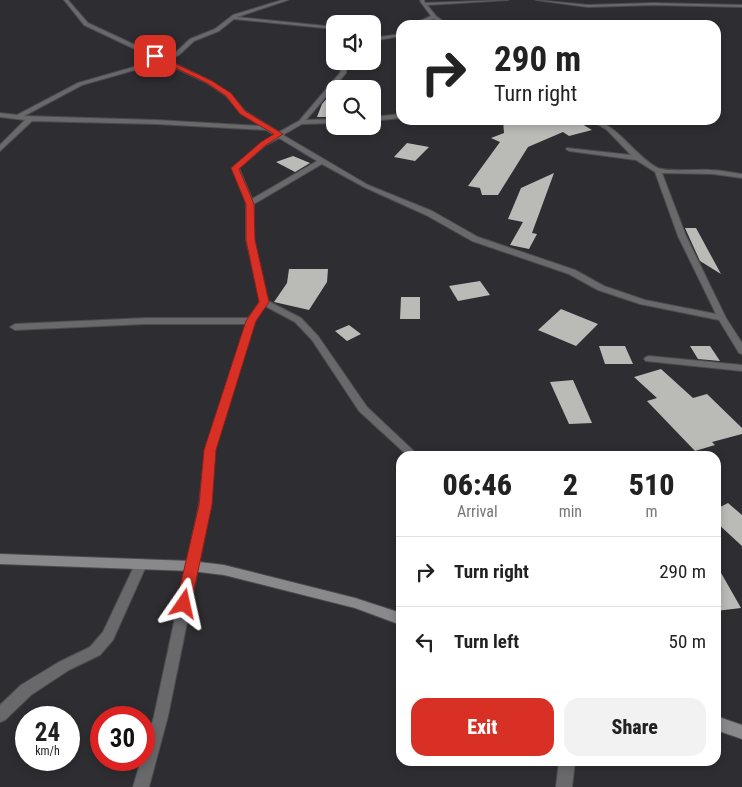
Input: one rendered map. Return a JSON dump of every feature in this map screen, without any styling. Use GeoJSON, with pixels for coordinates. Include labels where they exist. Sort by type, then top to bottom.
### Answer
{"type":"FeatureCollection","features":[{"type":"Feature","properties":{"kind":"main road"},"geometry":{"type":"LineString","coordinates":[[0,559],[191,566],[224,570],[355,603],[396,616]]}},
{"type":"Feature","properties":{"kind":"main road"},"geometry":{"type":"LineString","coordinates":[[721,725],[742,732]]}},
{"type":"Feature","properties":{"kind":"street"},"geometry":{"type":"LineString","coordinates":[[66,0],[86,24],[210,82],[228,94],[243,112],[322,162],[366,186],[410,204],[475,239],[572,272],[601,288],[643,302],[722,318]]}},
{"type":"Feature","properties":{"kind":"street"},"geometry":{"type":"LineString","coordinates":[[19,117],[80,84],[164,60],[177,54],[192,40],[217,30],[230,18],[286,0]]}},
{"type":"Feature","properties":{"kind":"street"},"geometry":{"type":"LineString","coordinates":[[423,2],[506,0]]}},
{"type":"Feature","properties":{"kind":"street"},"geometry":{"type":"LineString","coordinates":[[538,0],[588,6],[679,4],[742,6]]}},
{"type":"Feature","properties":{"kind":"street"},"geometry":{"type":"LineString","coordinates":[[674,0],[679,4]]}},
{"type":"Feature","properties":{"kind":"street"},"geometry":{"type":"LineString","coordinates":[[423,2],[438,20]]}},
{"type":"Feature","properties":{"kind":"street"},"geometry":{"type":"LineString","coordinates":[[426,20],[434,17]]}},
{"type":"Feature","properties":{"kind":"street"},"geometry":{"type":"LineString","coordinates":[[230,18],[326,27]]}},
{"type":"Feature","properties":{"kind":"street"},"geometry":{"type":"LineString","coordinates":[[381,38],[396,36]]}},
{"type":"Feature","properties":{"kind":"street"},"geometry":{"type":"LineString","coordinates":[[141,787],[161,716],[205,505],[210,450],[251,321],[264,302],[250,240],[250,204],[235,168],[264,144],[302,122],[343,73],[343,70]]}},
{"type":"Feature","properties":{"kind":"street"},"geometry":{"type":"LineString","coordinates":[[0,114],[30,118],[270,128]]}},
{"type":"Feature","properties":{"kind":"street"},"geometry":{"type":"LineString","coordinates":[[381,118],[396,117]]}},
{"type":"Feature","properties":{"kind":"street"},"geometry":{"type":"LineString","coordinates":[[0,149],[30,118]]}},
{"type":"Feature","properties":{"kind":"street"},"geometry":{"type":"LineString","coordinates":[[302,122],[326,121]]}},
{"type":"Feature","properties":{"kind":"street"},"geometry":{"type":"LineString","coordinates":[[602,125],[609,129],[638,158],[658,171],[713,172],[742,176]]}},
{"type":"Feature","properties":{"kind":"street"},"geometry":{"type":"LineString","coordinates":[[569,149],[638,158]]}},
{"type":"Feature","properties":{"kind":"street"},"geometry":{"type":"LineString","coordinates":[[250,204],[322,162]]}},
{"type":"Feature","properties":{"kind":"street"},"geometry":{"type":"LineString","coordinates":[[658,171],[682,236],[722,318],[742,351]]}},
{"type":"Feature","properties":{"kind":"street"},"geometry":{"type":"LineString","coordinates":[[264,302],[298,320],[309,332],[363,409],[409,451]]}},
{"type":"Feature","properties":{"kind":"street"},"geometry":{"type":"LineString","coordinates":[[15,327],[146,321],[251,321]]}},
{"type":"Feature","properties":{"kind":"street"},"geometry":{"type":"LineString","coordinates":[[648,359],[742,368]]}},
{"type":"Feature","properties":{"kind":"street"},"geometry":{"type":"LineString","coordinates":[[0,716],[26,690],[64,666],[95,651],[108,636],[141,564]]}},
{"type":"Feature","properties":{"kind":"street"},"geometry":{"type":"LineString","coordinates":[[564,787],[566,766]]}},
{"type":"Feature","properties":{"kind":"building"},"geometry":{"type":"Polygon","coordinates":[[[326,99],[326,117],[317,117],[326,99]]]}},
{"type":"Feature","properties":{"kind":"building"},"geometry":{"type":"Polygon","coordinates":[[[503,125],[584,125],[592,130],[569,136],[563,132],[528,147],[498,195],[482,195],[480,188],[468,186],[500,142],[491,138],[504,133],[503,125]]]}},
{"type":"Feature","properties":{"kind":"building"},"geometry":{"type":"Polygon","coordinates":[[[407,143],[429,147],[415,161],[394,157],[407,143]]]}},
{"type":"Feature","properties":{"kind":"building"},"geometry":{"type":"Polygon","coordinates":[[[293,156],[310,163],[295,172],[276,162],[293,156]]]}},
{"type":"Feature","properties":{"kind":"building"},"geometry":{"type":"Polygon","coordinates":[[[554,173],[532,233],[537,234],[529,249],[510,245],[523,222],[508,219],[521,188],[554,173]]]}},
{"type":"Feature","properties":{"kind":"building"},"geometry":{"type":"Polygon","coordinates":[[[685,228],[696,228],[721,274],[700,261],[685,228]]]}},
{"type":"Feature","properties":{"kind":"building"},"geometry":{"type":"Polygon","coordinates":[[[289,269],[328,269],[327,282],[309,310],[274,302],[287,283],[289,269]]]}},
{"type":"Feature","properties":{"kind":"building"},"geometry":{"type":"Polygon","coordinates":[[[480,281],[490,295],[458,301],[449,286],[480,281]]]}},
{"type":"Feature","properties":{"kind":"building"},"geometry":{"type":"Polygon","coordinates":[[[401,297],[420,297],[420,319],[400,319],[401,297]]]}},
{"type":"Feature","properties":{"kind":"building"},"geometry":{"type":"Polygon","coordinates":[[[561,309],[598,324],[576,346],[538,330],[561,309]]]}},
{"type":"Feature","properties":{"kind":"building"},"geometry":{"type":"Polygon","coordinates":[[[349,325],[361,334],[347,341],[335,331],[349,325]]]}},
{"type":"Feature","properties":{"kind":"building"},"geometry":{"type":"Polygon","coordinates":[[[599,346],[625,346],[633,364],[605,364],[599,346]]]}},
{"type":"Feature","properties":{"kind":"building"},"geometry":{"type":"Polygon","coordinates":[[[690,346],[710,346],[720,361],[698,359],[690,346]]]}},
{"type":"Feature","properties":{"kind":"building"},"geometry":{"type":"Polygon","coordinates":[[[661,369],[693,398],[707,394],[742,428],[742,434],[712,442],[715,445],[695,451],[647,401],[657,398],[634,377],[661,369]]]}},
{"type":"Feature","properties":{"kind":"building"},"geometry":{"type":"Polygon","coordinates":[[[573,380],[592,423],[569,424],[550,382],[573,380]]]}},
{"type":"Feature","properties":{"kind":"building"},"geometry":{"type":"Polygon","coordinates":[[[728,503],[742,515],[742,546],[721,527],[721,506],[728,503]]]}},
{"type":"Feature","properties":{"kind":"building"},"geometry":{"type":"Polygon","coordinates":[[[721,573],[741,608],[721,610],[721,573]]]}},
{"type":"Feature","properties":{"kind":"route"},"geometry":{"type":"LineString","coordinates":[[155,56],[210,82],[228,94],[243,112],[279,134],[235,168],[250,204],[250,240],[264,302],[251,321],[210,450],[205,505],[184,604]]}}]}
